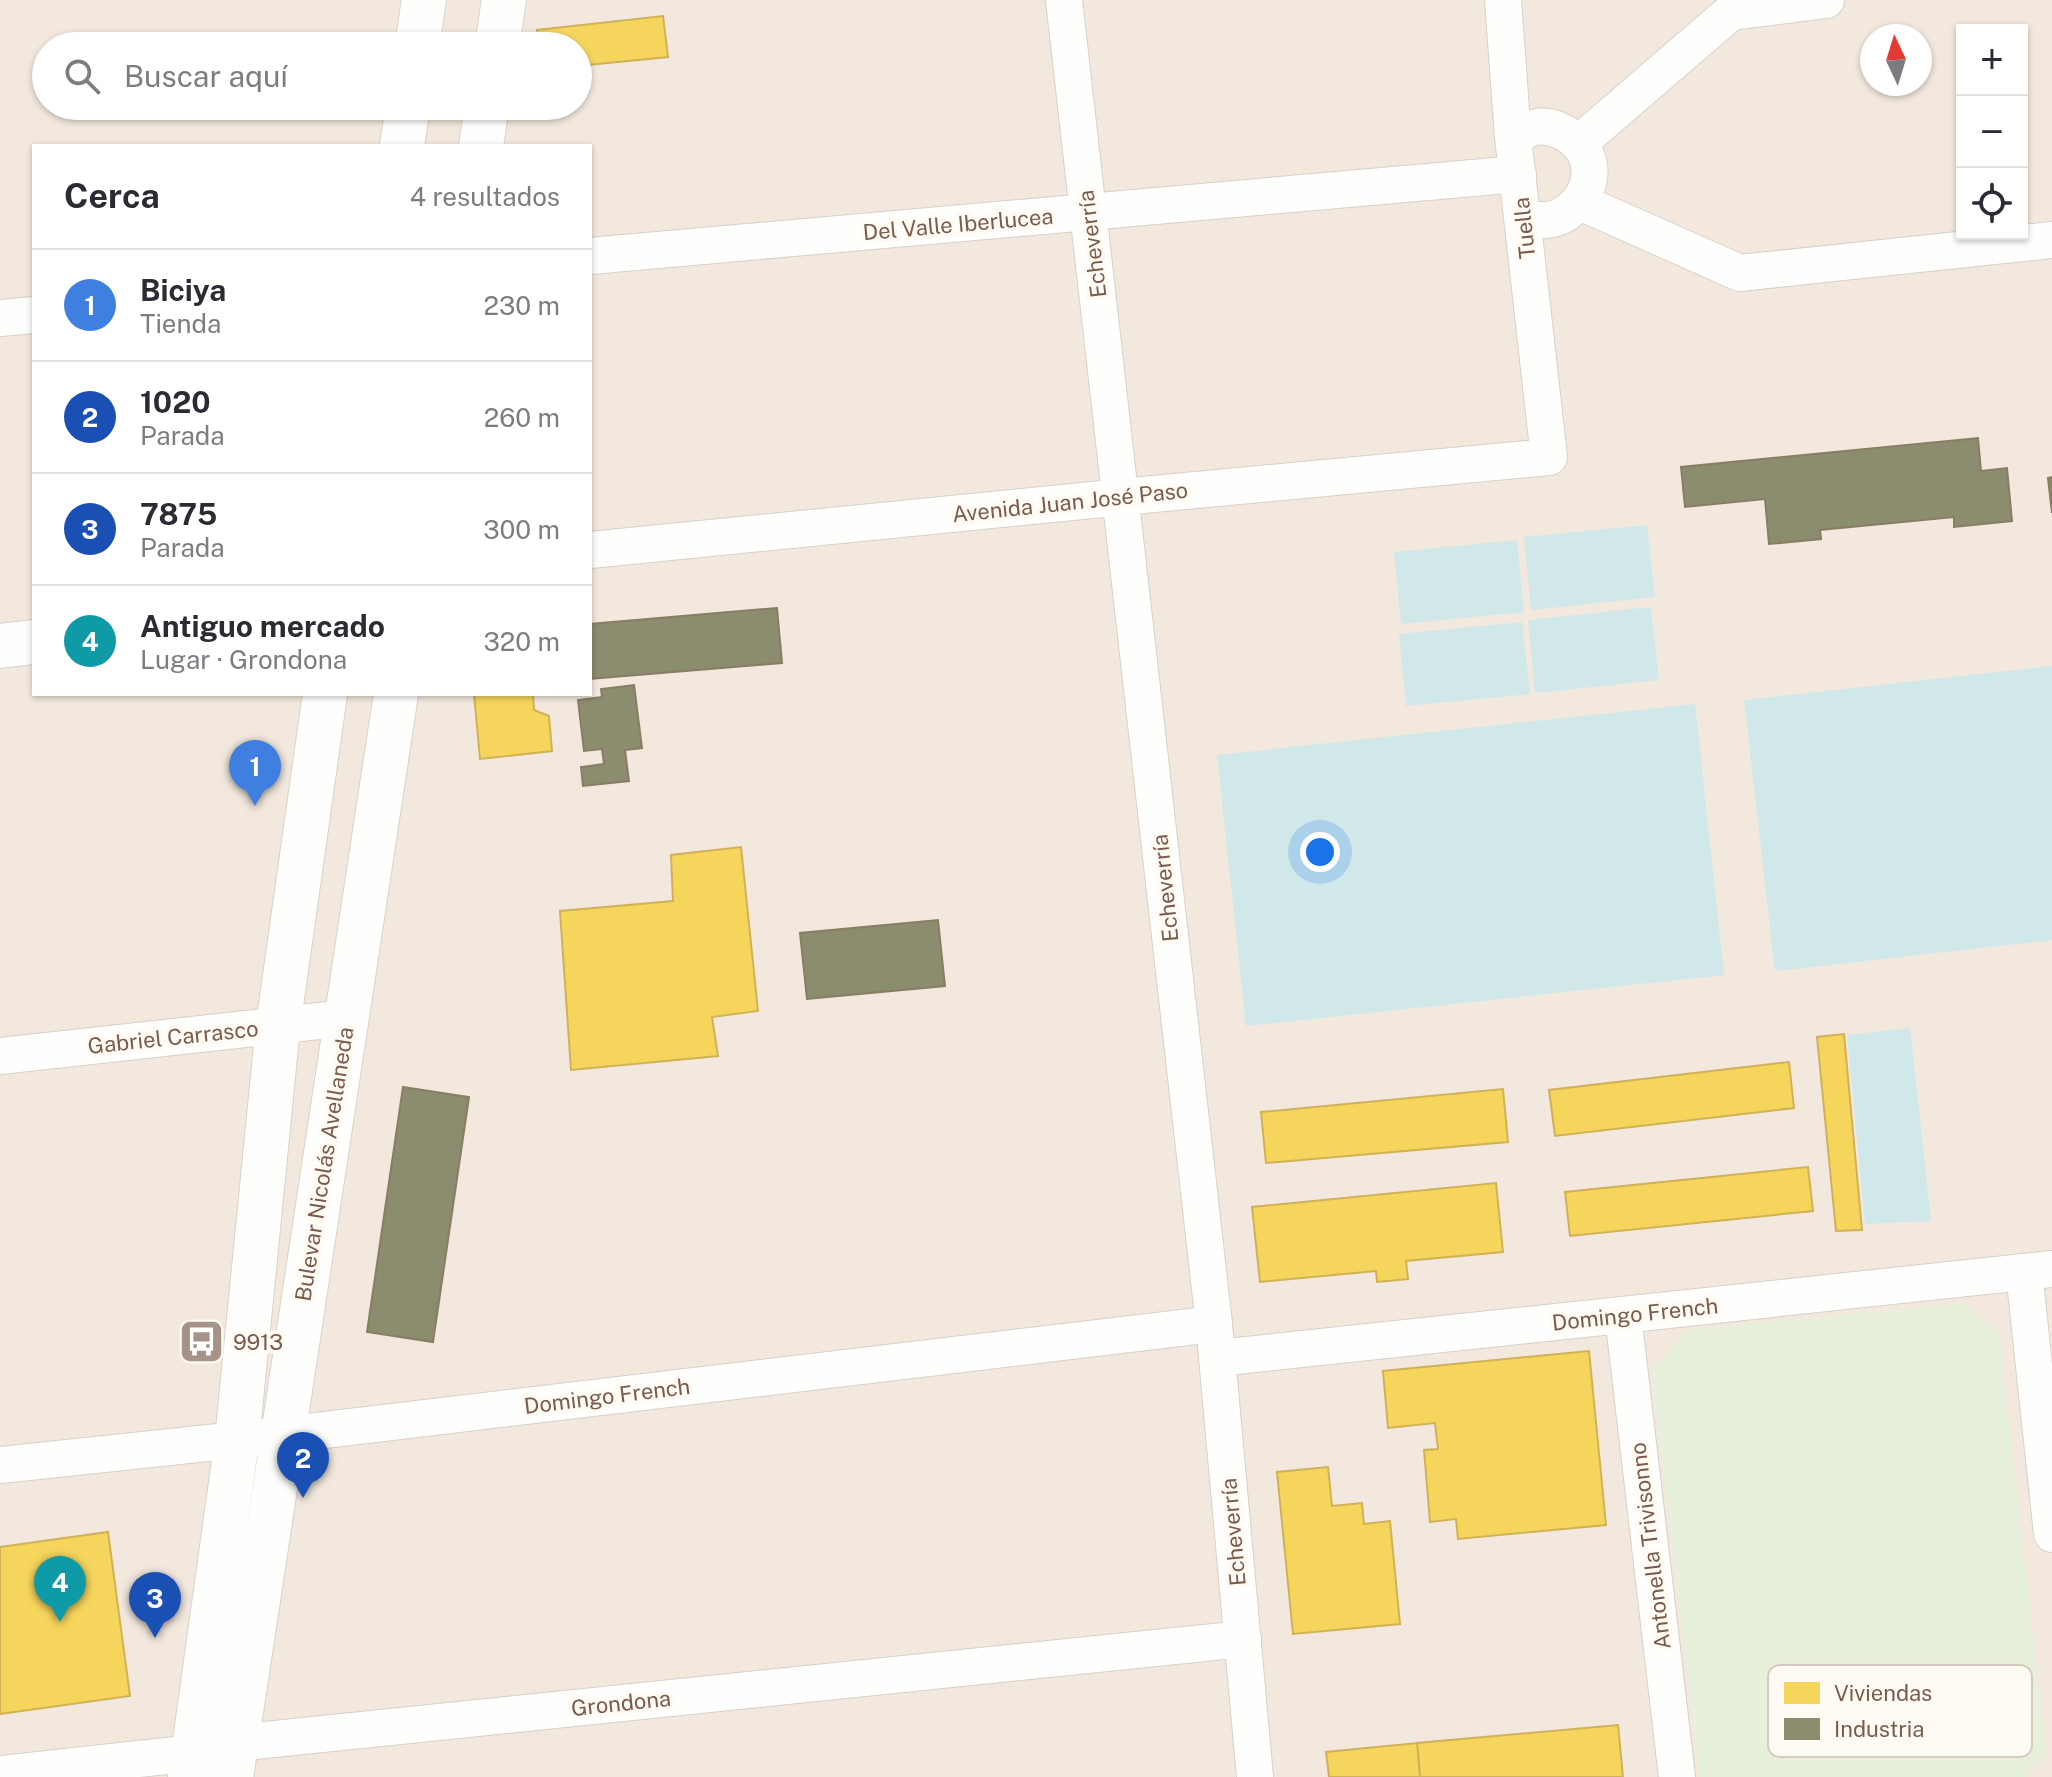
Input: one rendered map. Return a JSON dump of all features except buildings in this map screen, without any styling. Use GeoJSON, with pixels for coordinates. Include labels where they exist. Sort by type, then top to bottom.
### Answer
{"type":"FeatureCollection","features":[{"type":"Feature","properties":{"kind":"main road"},"geometry":{"type":"LineString","coordinates":[[419,32],[424,0]]}},
{"type":"Feature","properties":{"kind":"main road"},"geometry":{"type":"LineString","coordinates":[[499,32],[504,0]]}},
{"type":"Feature","properties":{"kind":"main road"},"geometry":{"type":"LineString","coordinates":[[402,144],[406,120]]}},
{"type":"Feature","properties":{"kind":"main road"},"geometry":{"type":"LineString","coordinates":[[481,144],[485,120]]}},
{"type":"Feature","properties":{"kind":"main road"},"geometry":{"type":"LineString","coordinates":[[0,646],[32,642]]}},
{"type":"Feature","properties":{"kind":"main road"},"geometry":{"type":"LineString","coordinates":[[192,1765],[237,1440],[278,1026],[325,696]]}},
{"type":"Feature","properties":{"kind":"main road","name":"Bulevar Nicolás Avellaneda"},"geometry":{"type":"LineString","coordinates":[[233,1760],[396,696]]}},
{"type":"Feature","properties":{"kind":"street","name":"Echeverría"},"geometry":{"type":"LineString","coordinates":[[1064,0],[1216,1341],[1255,1777]]}},
{"type":"Feature","properties":{"kind":"street","name":"Tuella"},"geometry":{"type":"LineString","coordinates":[[1503,0],[1513,137],[1549,457]]}},
{"type":"Feature","properties":{"kind":"street"},"geometry":{"type":"LineString","coordinates":[[1579,143],[1730,6],[1826,0]]}},
{"type":"Feature","properties":{"kind":"street"},"geometry":{"type":"LineString","coordinates":[[1513,137],[1535,127],[1560,129],[1579,143],[1587,157],[1590,172],[1580,202],[1564,215],[1543,221],[1522,216]]}},
{"type":"Feature","properties":{"kind":"street","name":"Del Valle Iberlucea"},"geometry":{"type":"LineString","coordinates":[[592,256],[1518,174]]}},
{"type":"Feature","properties":{"kind":"street"},"geometry":{"type":"LineString","coordinates":[[1580,202],[1740,273],[2052,240]]}},
{"type":"Feature","properties":{"kind":"street"},"geometry":{"type":"LineString","coordinates":[[0,318],[32,315]]}},
{"type":"Feature","properties":{"kind":"street","name":"Avenida Juan José Paso"},"geometry":{"type":"LineString","coordinates":[[592,550],[1549,457]]}},
{"type":"Feature","properties":{"kind":"street","name":"Gabriel Carrasco"},"geometry":{"type":"LineString","coordinates":[[0,1056],[346,1018]]}},
{"type":"Feature","properties":{"kind":"street"},"geometry":{"type":"LineString","coordinates":[[2038,1271],[2052,1534]]}},
{"type":"Feature","properties":{"kind":"street","name":"Domingo French"},"geometry":{"type":"LineString","coordinates":[[0,1465],[1216,1341],[1623,1315],[2038,1271]]}},
{"type":"Feature","properties":{"kind":"street","name":"Antonella Trivisonno"},"geometry":{"type":"LineString","coordinates":[[1623,1315],[1677,1777]]}},
{"type":"Feature","properties":{"kind":"street","name":"Grondona"},"geometry":{"type":"LineString","coordinates":[[0,1774],[192,1765],[1243,1639]]}},
{"type":"Feature","properties":{"kind":"shaded area"},"geometry":{"type":"Polygon","coordinates":[[[0,0],[2052,0],[2052,1777],[0,1777],[0,0]]]}},
{"type":"Feature","properties":{"kind":"green space"},"geometry":{"type":"Polygon","coordinates":[[[1966,1303],[1999,1335],[2046,1753],[2025,1777],[1700,1777],[1651,1371],[1689,1329],[1966,1303]]]}},
{"type":"Feature","properties":{"kind":"water"},"geometry":{"type":"Polygon","coordinates":[[[1647,525],[1655,597],[1531,610],[1524,537],[1647,525]]]}},
{"type":"Feature","properties":{"kind":"water"},"geometry":{"type":"Polygon","coordinates":[[[1517,540],[1524,612],[1401,624],[1394,552],[1517,540]]]}},
{"type":"Feature","properties":{"kind":"water"},"geometry":{"type":"Polygon","coordinates":[[[1651,607],[1659,680],[1535,693],[1528,620],[1651,607]]]}},
{"type":"Feature","properties":{"kind":"water"},"geometry":{"type":"Polygon","coordinates":[[[1522,622],[1530,694],[1406,706],[1399,634],[1522,622]]]}},
{"type":"Feature","properties":{"kind":"water"},"geometry":{"type":"Polygon","coordinates":[[[2052,666],[2052,940],[1775,971],[1744,700],[2052,666]]]}},
{"type":"Feature","properties":{"kind":"water"},"geometry":{"type":"Polygon","coordinates":[[[1695,704],[1724,975],[1246,1026],[1217,755],[1695,704]]]}},
{"type":"Feature","properties":{"kind":"water"},"geometry":{"type":"Polygon","coordinates":[[[1910,1028],[1931,1221],[1865,1224],[1847,1035],[1910,1028]]]}},
{"type":"Feature","properties":{"kind":"place","name":"Biciya"},"geometry":{"type":"Point","coordinates":[255,806]}},
{"type":"Feature","properties":{"kind":"place","name":"9913"},"geometry":{"type":"Point","coordinates":[202,1342]}},
{"type":"Feature","properties":{"kind":"place","name":"1020"},"geometry":{"type":"Point","coordinates":[303,1498]}},
{"type":"Feature","properties":{"kind":"place","name":"Antiguo mercado"},"geometry":{"type":"Point","coordinates":[60,1622]}},
{"type":"Feature","properties":{"kind":"place","name":"7875"},"geometry":{"type":"Point","coordinates":[155,1638]}}]}
